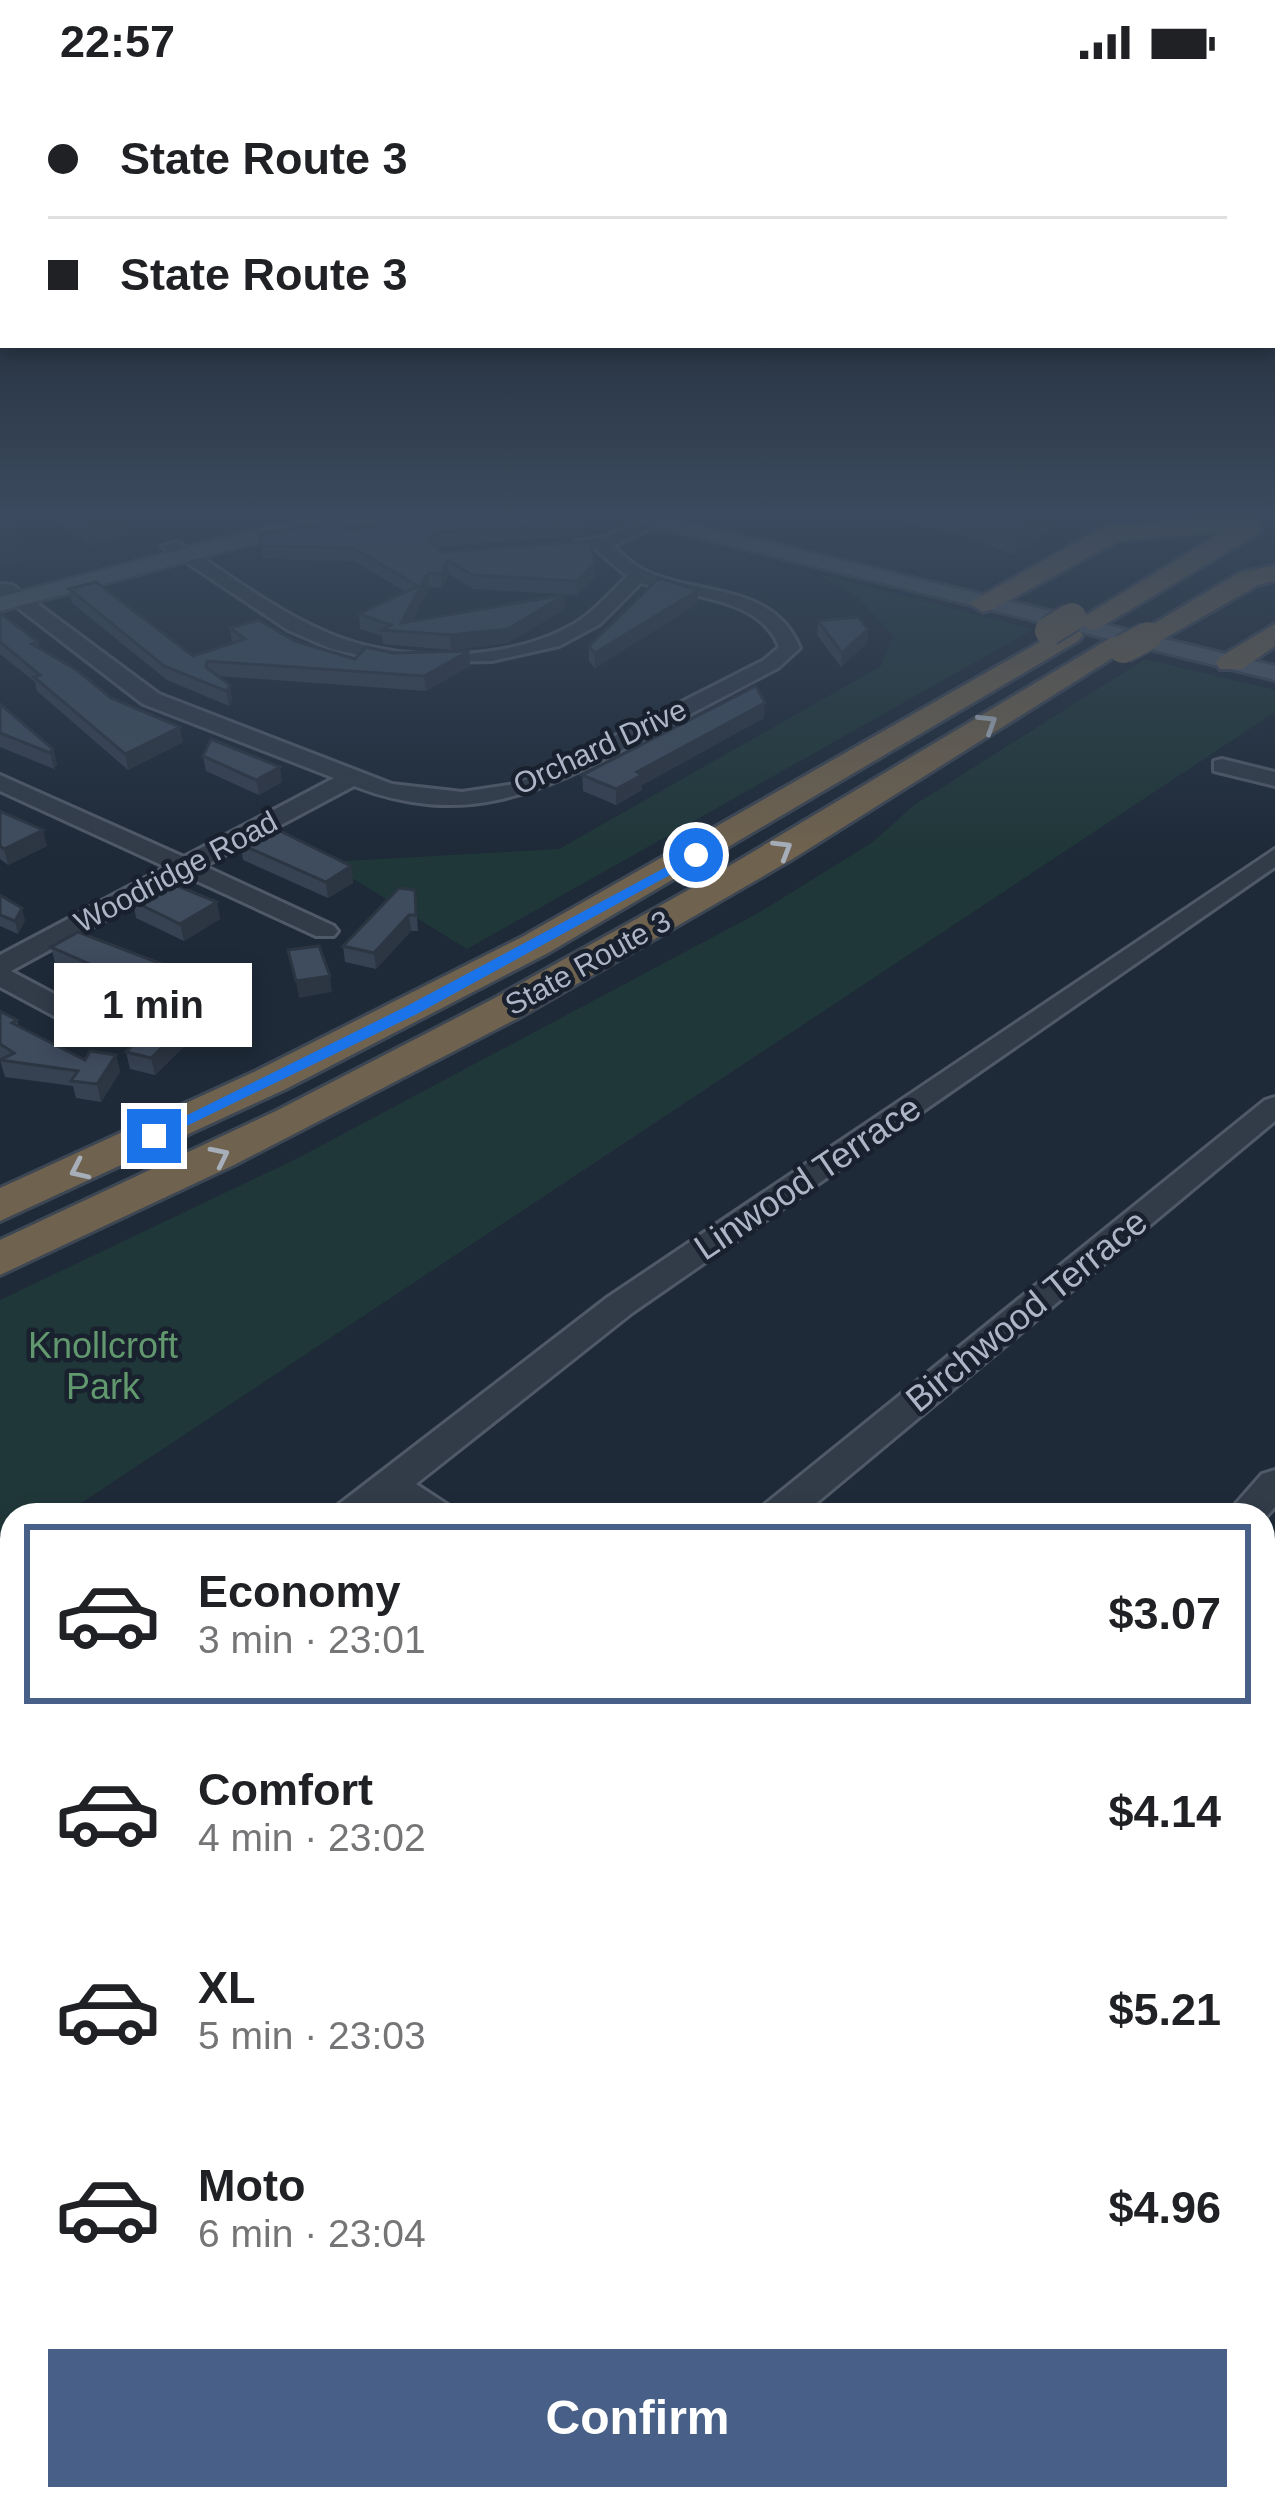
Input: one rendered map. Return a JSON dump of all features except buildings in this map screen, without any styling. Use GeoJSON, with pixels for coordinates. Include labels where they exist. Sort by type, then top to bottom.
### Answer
{"type":"FeatureCollection","features":[{"type":"Feature","properties":{"kind":"highway","name":"State Route 3"},"geometry":{"type":"LineString","coordinates":[[0,1206],[342,1045],[592,914],[1068,627]]}},
{"type":"Feature","properties":{"kind":"highway"},"geometry":{"type":"LineString","coordinates":[[1130,641],[1151,627]]}},
{"type":"Feature","properties":{"kind":"highway"},"geometry":{"type":"LineString","coordinates":[[1130,641],[1156,627]]}},
{"type":"Feature","properties":{"kind":"highway"},"geometry":{"type":"LineString","coordinates":[[1231,663],[1275,633]]}},
{"type":"Feature","properties":{"kind":"highway","name":"State Route 3"},"geometry":{"type":"LineString","coordinates":[[0,1259],[235,1149],[557,981],[1130,641]]}},
{"type":"Feature","properties":{"kind":"main road"},"geometry":{"type":"LineString","coordinates":[[1083,627],[1275,674]]}},
{"type":"Feature","properties":{"kind":"street","name":"Orchard Drive"},"geometry":{"type":"LineString","coordinates":[[50,627],[151,699],[352,778],[408,796],[443,800],[520,790],[771,664],[790,648],[783,627]]}},
{"type":"Feature","properties":{"kind":"street"},"geometry":{"type":"LineString","coordinates":[[301,627],[339,646],[431,657],[470,656],[558,640],[582,627]]}},
{"type":"Feature","properties":{"kind":"street"},"geometry":{"type":"LineString","coordinates":[[1222,766],[1275,779]]}},
{"type":"Feature","properties":{"kind":"street","name":"Woodridge Road"},"geometry":{"type":"LineString","coordinates":[[0,966],[352,778]]}},
{"type":"Feature","properties":{"kind":"street"},"geometry":{"type":"LineString","coordinates":[[0,782],[325,931]]}},
{"type":"Feature","properties":{"kind":"street","name":"Linwood Terrace"},"geometry":{"type":"LineString","coordinates":[[366,1503],[620,1305],[1275,856]]}},
{"type":"Feature","properties":{"kind":"street"},"geometry":{"type":"LineString","coordinates":[[0,976],[103,1031]]}},
{"type":"Feature","properties":{"kind":"street","name":"Birchwood Terrace"},"geometry":{"type":"LineString","coordinates":[[792,1503],[1275,1106]]}},
{"type":"Feature","properties":{"kind":"street"},"geometry":{"type":"LineString","coordinates":[[389,1485],[417,1503]]}},
{"type":"Feature","properties":{"kind":"green space"},"geometry":{"type":"Polygon","coordinates":[[[885,627],[1034,629],[467,949],[326,862],[559,849],[881,666],[893,636],[885,627]]]}},
{"type":"Feature","properties":{"kind":"green space","name":"Knollcroft Park"},"geometry":{"type":"Polygon","coordinates":[[[1145,659],[1275,690],[1275,712],[81,1503],[0,1503],[0,1300],[298,1158],[760,912],[873,842],[914,805],[1145,659]]]}},
{"type":"Feature","properties":{"kind":"route"},"geometry":{"type":"LineString","coordinates":[[154,1136],[411,1011],[696,855]]}}]}
